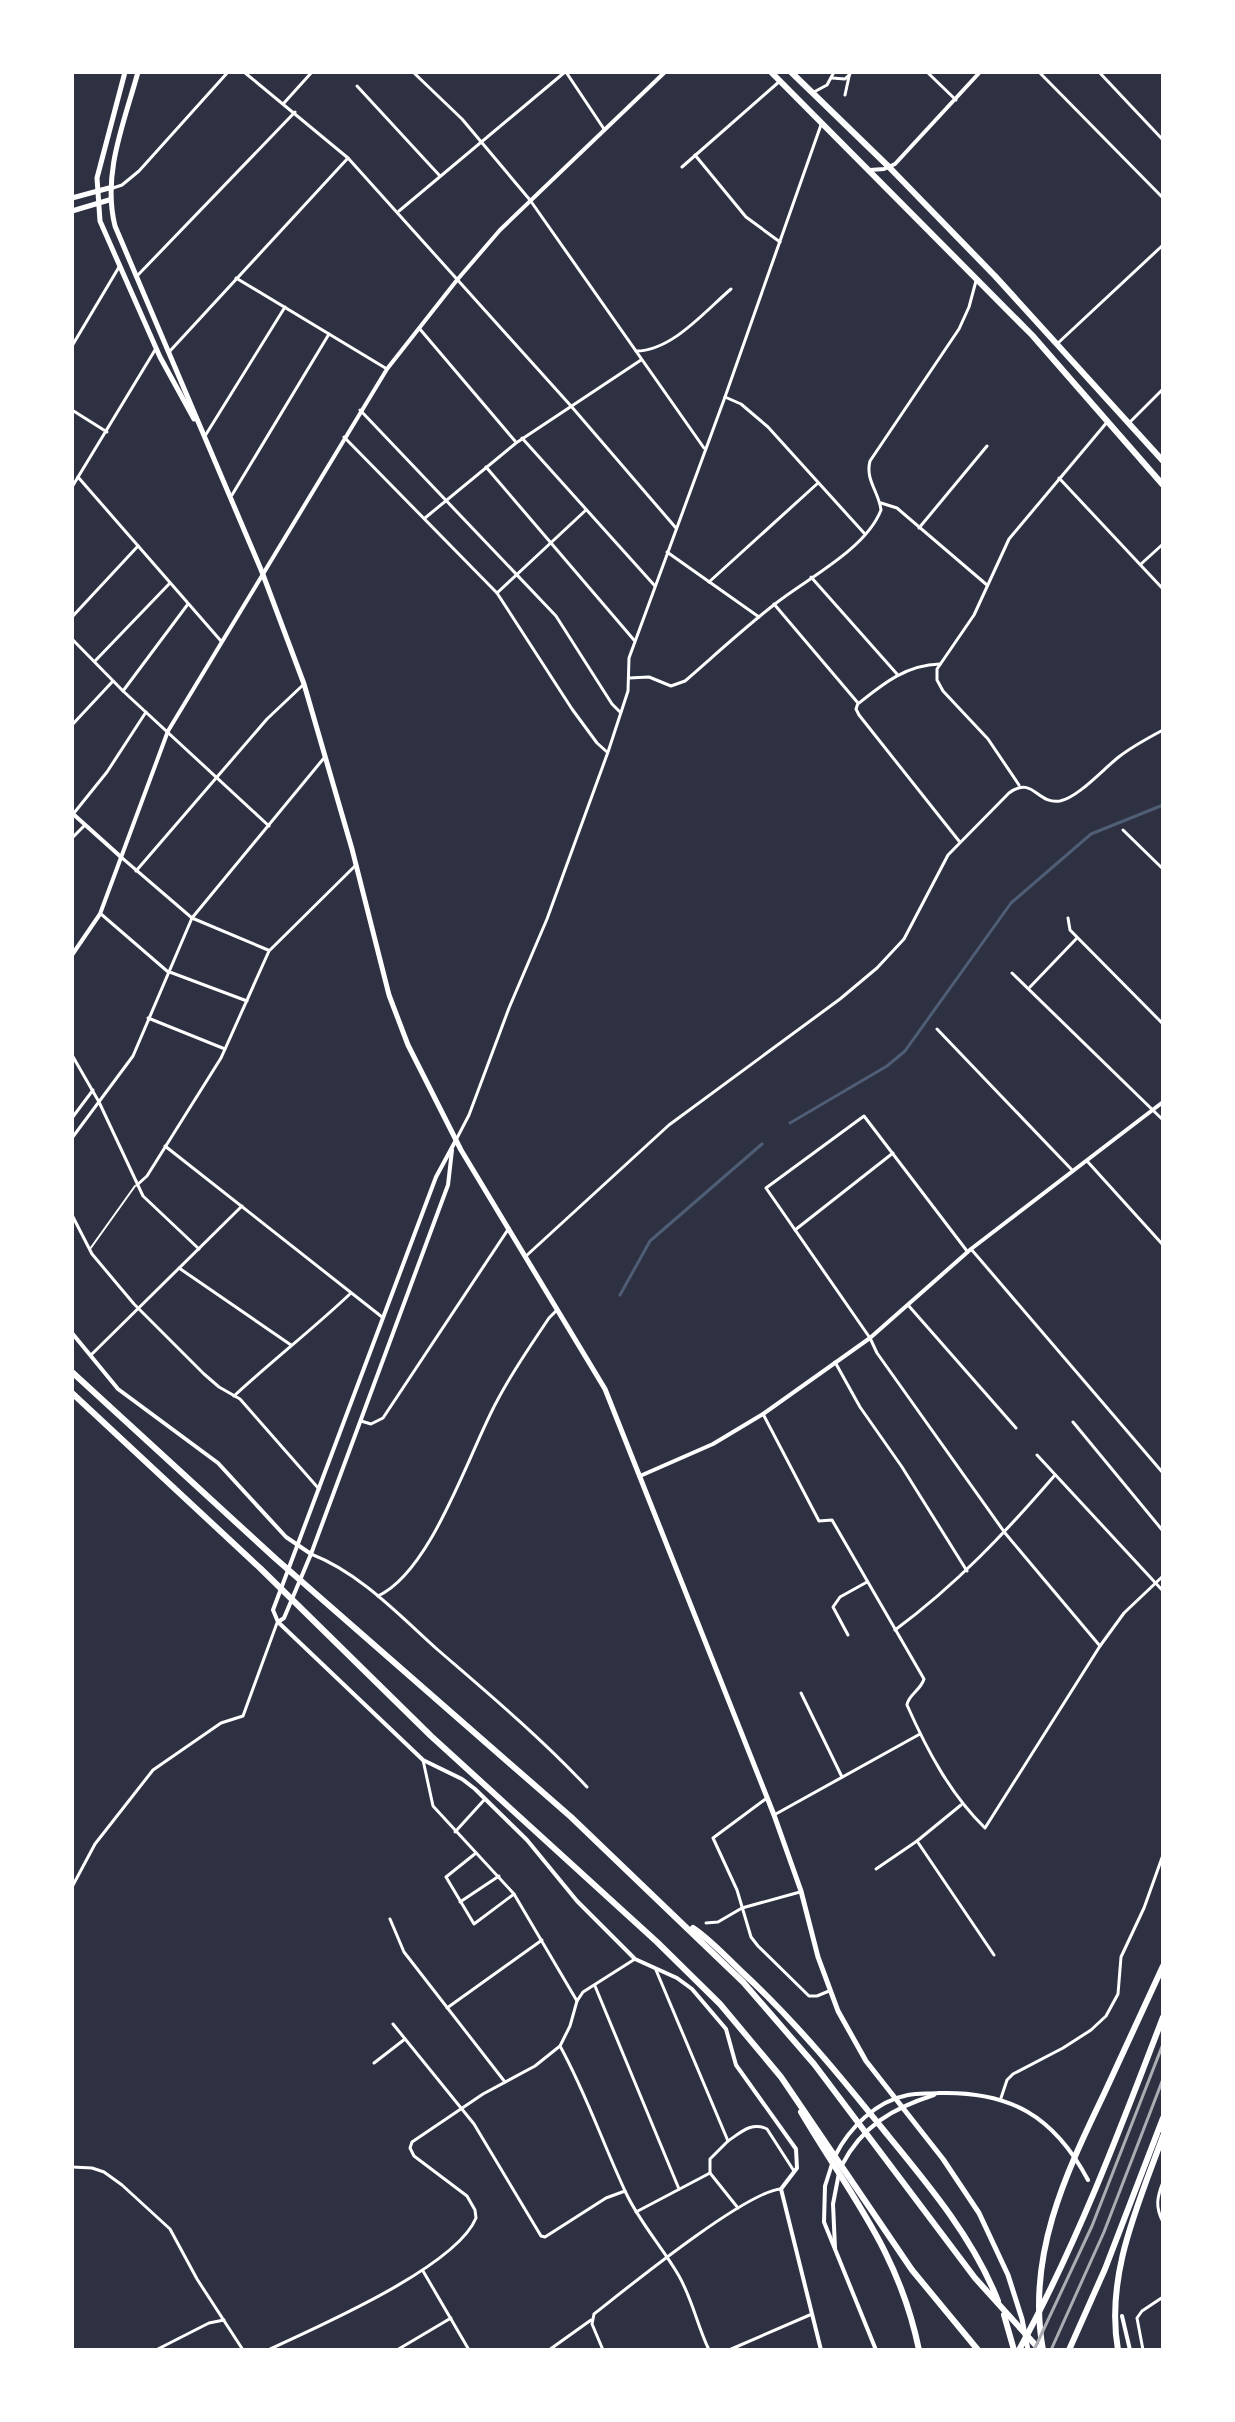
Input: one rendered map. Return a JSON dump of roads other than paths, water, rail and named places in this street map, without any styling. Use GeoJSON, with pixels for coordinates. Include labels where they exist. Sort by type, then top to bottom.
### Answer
{"type":"FeatureCollection","features":[{"type":"Feature","properties":{"kind":"main road"},"geometry":{"type":"LineString","coordinates":[[125,72],[100,163],[96,191],[100,221],[156,349],[204,438]]}},
{"type":"Feature","properties":{"kind":"main road"},"geometry":{"type":"LineString","coordinates":[[138,72],[112,166],[109,188],[115,226],[262,572],[304,684],[399,1026],[456,1140],[605,1389],[774,1815],[801,1891],[829,1991],[854,2042],[969,2196],[1001,2256],[1016,2296],[1028,2350]]}},
{"type":"Feature","properties":{"kind":"main road"},"geometry":{"type":"LineString","coordinates":[[771,72],[977,277],[1047,351],[1163,485]]}},
{"type":"Feature","properties":{"kind":"main road"},"geometry":{"type":"LineString","coordinates":[[791,72],[889,167],[1058,343],[1163,461]]}},
{"type":"Feature","properties":{"kind":"main road"},"geometry":{"type":"LineString","coordinates":[[72,198],[109,188]]}},
{"type":"Feature","properties":{"kind":"main road"},"geometry":{"type":"LineString","coordinates":[[72,211],[110,199]]}},
{"type":"Feature","properties":{"kind":"main road"},"geometry":{"type":"LineString","coordinates":[[72,1372],[276,1559],[571,1817],[743,1982],[805,2054],[975,2278],[1041,2350]]}},
{"type":"Feature","properties":{"kind":"main road"},"geometry":{"type":"LineString","coordinates":[[72,1393],[261,1569],[431,1736],[689,1972],[781,2077],[912,2270],[978,2350]]}},
{"type":"Feature","properties":{"kind":"main road"},"geometry":{"type":"LineString","coordinates":[[682,1921],[699,1932],[802,2030],[919,2173],[967,2242],[994,2291],[1016,2350]]}},
{"type":"Feature","properties":{"kind":"main road"},"geometry":{"type":"LineString","coordinates":[[1041,2350],[1040,2299],[1046,2233],[1070,2164],[1163,1966]]}},
{"type":"Feature","properties":{"kind":"main road"},"geometry":{"type":"LineString","coordinates":[[1016,2350],[1038,2314],[1084,2217],[1163,2017]]}},
{"type":"Feature","properties":{"kind":"main road"},"geometry":{"type":"LineString","coordinates":[[781,2077],[891,2260],[905,2292],[919,2350]]}},
{"type":"Feature","properties":{"kind":"main road"},"geometry":{"type":"LineString","coordinates":[[1069,2350],[1109,2258],[1163,2118]]}},
{"type":"Feature","properties":{"kind":"main road"},"geometry":{"type":"LineString","coordinates":[[1118,2350],[1114,2322],[1118,2276],[1163,2136]]}},
{"type":"Feature","properties":{"kind":"street"},"geometry":{"type":"LineString","coordinates":[[109,188],[122,185],[139,171],[228,72]]}},
{"type":"Feature","properties":{"kind":"street"},"geometry":{"type":"LineString","coordinates":[[244,72],[348,158],[676,528]]}},
{"type":"Feature","properties":{"kind":"street"},"geometry":{"type":"LineString","coordinates":[[284,103],[312,72]]}},
{"type":"Feature","properties":{"kind":"street"},"geometry":{"type":"LineString","coordinates":[[413,72],[481,141],[530,200],[705,449]]}},
{"type":"Feature","properties":{"kind":"street"},"geometry":{"type":"LineString","coordinates":[[398,212],[565,72],[604,129]]}},
{"type":"Feature","properties":{"kind":"street"},"geometry":{"type":"LineString","coordinates":[[72,955],[100,914],[168,731],[387,369],[457,280],[530,200],[665,72]]}},
{"type":"Feature","properties":{"kind":"street"},"geometry":{"type":"LineString","coordinates":[[812,93],[821,89],[834,72]]}},
{"type":"Feature","properties":{"kind":"street"},"geometry":{"type":"LineString","coordinates":[[927,72],[956,100]]}},
{"type":"Feature","properties":{"kind":"street"},"geometry":{"type":"LineString","coordinates":[[870,170],[889,167],[905,154],[980,72]]}},
{"type":"Feature","properties":{"kind":"street"},"geometry":{"type":"LineString","coordinates":[[1039,72],[1163,198]]}},
{"type":"Feature","properties":{"kind":"street"},"geometry":{"type":"LineString","coordinates":[[1099,72],[1163,140]]}},
{"type":"Feature","properties":{"kind":"street"},"geometry":{"type":"LineString","coordinates":[[832,78],[845,79],[851,73]]}},
{"type":"Feature","properties":{"kind":"street"},"geometry":{"type":"LineString","coordinates":[[845,95],[851,73]]}},
{"type":"Feature","properties":{"kind":"street"},"geometry":{"type":"LineString","coordinates":[[682,167],[780,81]]}},
{"type":"Feature","properties":{"kind":"street"},"geometry":{"type":"LineString","coordinates":[[357,86],[440,176]]}},
{"type":"Feature","properties":{"kind":"street"},"geometry":{"type":"LineString","coordinates":[[137,276],[295,112]]}},
{"type":"Feature","properties":{"kind":"street"},"geometry":{"type":"LineString","coordinates":[[603,2350],[592,2322],[594,2314],[666,2258],[738,2208],[781,2189],[794,2171],[798,2160],[796,2149],[736,2065],[726,2029],[692,1989],[677,1978],[635,1959],[586,1910],[527,1840],[485,1799],[462,1779],[423,1760],[278,1622],[273,1610],[436,1177],[469,1115],[547,919],[621,714],[628,691],[628,664],[635,641],[822,122]]}},
{"type":"Feature","properties":{"kind":"street"},"geometry":{"type":"LineString","coordinates":[[695,155],[746,217],[780,242]]}},
{"type":"Feature","properties":{"kind":"street"},"geometry":{"type":"LineString","coordinates":[[170,351],[348,158]]}},
{"type":"Feature","properties":{"kind":"street"},"geometry":{"type":"LineString","coordinates":[[1058,343],[1163,245]]}},
{"type":"Feature","properties":{"kind":"street"},"geometry":{"type":"LineString","coordinates":[[72,346],[119,267]]}},
{"type":"Feature","properties":{"kind":"street"},"geometry":{"type":"LineString","coordinates":[[629,678],[649,677],[671,686],[680,684],[774,604],[865,534],[881,510],[881,503],[869,480],[870,461],[959,329],[977,277]]}},
{"type":"Feature","properties":{"kind":"street"},"geometry":{"type":"LineString","coordinates":[[236,278],[387,369]]}},
{"type":"Feature","properties":{"kind":"street"},"geometry":{"type":"LineString","coordinates":[[635,351],[657,347],[684,329],[731,289]]}},
{"type":"Feature","properties":{"kind":"street"},"geometry":{"type":"LineString","coordinates":[[204,438],[285,307]]}},
{"type":"Feature","properties":{"kind":"street"},"geometry":{"type":"LineString","coordinates":[[419,328],[516,443]]}},
{"type":"Feature","properties":{"kind":"street"},"geometry":{"type":"LineString","coordinates":[[230,498],[329,334]]}},
{"type":"Feature","properties":{"kind":"street"},"geometry":{"type":"LineString","coordinates":[[72,487],[156,349]]}},
{"type":"Feature","properties":{"kind":"street"},"geometry":{"type":"LineString","coordinates":[[424,519],[522,438],[641,360]]}},
{"type":"Feature","properties":{"kind":"street"},"geometry":{"type":"LineString","coordinates":[[1129,423],[1163,389]]}},
{"type":"Feature","properties":{"kind":"street"},"geometry":{"type":"LineString","coordinates":[[725,397],[741,404],[768,427],[865,534]]}},
{"type":"Feature","properties":{"kind":"street"},"geometry":{"type":"LineString","coordinates":[[72,410],[107,432]]}},
{"type":"Feature","properties":{"kind":"street"},"geometry":{"type":"LineString","coordinates":[[360,410],[556,616],[621,714]]}},
{"type":"Feature","properties":{"kind":"street"},"geometry":{"type":"LineString","coordinates":[[1020,787],[988,739],[943,691],[936,674],[974,615],[1009,539],[1108,421]]}},
{"type":"Feature","properties":{"kind":"street"},"geometry":{"type":"LineString","coordinates":[[344,437],[497,593],[572,709],[597,743],[608,752]]}},
{"type":"Feature","properties":{"kind":"street"},"geometry":{"type":"LineString","coordinates":[[522,438],[655,586]]}},
{"type":"Feature","properties":{"kind":"street"},"geometry":{"type":"LineString","coordinates":[[919,528],[987,446]]}},
{"type":"Feature","properties":{"kind":"street"},"geometry":{"type":"LineString","coordinates":[[486,467],[635,641]]}},
{"type":"Feature","properties":{"kind":"street"},"geometry":{"type":"LineString","coordinates":[[78,477],[221,641]]}},
{"type":"Feature","properties":{"kind":"street"},"geometry":{"type":"LineString","coordinates":[[1059,478],[1163,589]]}},
{"type":"Feature","properties":{"kind":"street"},"geometry":{"type":"LineString","coordinates":[[709,582],[818,483]]}},
{"type":"Feature","properties":{"kind":"street"},"geometry":{"type":"LineString","coordinates":[[881,503],[897,508],[988,586]]}},
{"type":"Feature","properties":{"kind":"street"},"geometry":{"type":"LineString","coordinates":[[497,593],[586,510]]}},
{"type":"Feature","properties":{"kind":"street"},"geometry":{"type":"LineString","coordinates":[[1141,564],[1163,544]]}},
{"type":"Feature","properties":{"kind":"street"},"geometry":{"type":"LineString","coordinates":[[72,617],[138,546]]}},
{"type":"Feature","properties":{"kind":"street"},"geometry":{"type":"LineString","coordinates":[[667,552],[759,617]]}},
{"type":"Feature","properties":{"kind":"street"},"geometry":{"type":"LineString","coordinates":[[811,577],[897,674]]}},
{"type":"Feature","properties":{"kind":"street"},"geometry":{"type":"LineString","coordinates":[[94,662],[170,583]]}},
{"type":"Feature","properties":{"kind":"street"},"geometry":{"type":"LineString","coordinates":[[123,691],[188,604]]}},
{"type":"Feature","properties":{"kind":"street"},"geometry":{"type":"LineString","coordinates":[[774,604],[858,703],[859,715],[959,841]]}},
{"type":"Feature","properties":{"kind":"street"},"geometry":{"type":"LineString","coordinates":[[72,639],[123,691],[269,826]]}},
{"type":"Feature","properties":{"kind":"street"},"geometry":{"type":"LineString","coordinates":[[858,703],[897,674],[940,664]]}},
{"type":"Feature","properties":{"kind":"street"},"geometry":{"type":"LineString","coordinates":[[72,725],[113,681]]}},
{"type":"Feature","properties":{"kind":"street"},"geometry":{"type":"LineString","coordinates":[[136,871],[267,719],[304,684]]}},
{"type":"Feature","properties":{"kind":"street"},"geometry":{"type":"LineString","coordinates":[[146,712],[107,772],[72,814],[192,918],[269,951]]}},
{"type":"Feature","properties":{"kind":"street"},"geometry":{"type":"LineString","coordinates":[[526,1256],[669,1125],[840,999],[877,968],[904,939],[936,874],[959,841],[1009,793],[1027,787],[1048,800],[1062,800],[1125,752],[1163,730]]}},
{"type":"Feature","properties":{"kind":"street"},"geometry":{"type":"LineString","coordinates":[[72,1138],[130,1062],[192,918],[325,756]]}},
{"type":"Feature","properties":{"kind":"street"},"geometry":{"type":"LineString","coordinates":[[72,838],[85,825]]}},
{"type":"Feature","properties":{"kind":"street"},"geometry":{"type":"LineString","coordinates":[[1123,830],[1163,869]]}},
{"type":"Feature","properties":{"kind":"street"},"geometry":{"type":"LineString","coordinates":[[137,1185],[147,1176],[225,1049],[269,951],[356,865]]}},
{"type":"Feature","properties":{"kind":"street"},"geometry":{"type":"LineString","coordinates":[[100,914],[167,971],[247,1001]]}},
{"type":"Feature","properties":{"kind":"street"},"geometry":{"type":"LineString","coordinates":[[1068,918],[1070,930],[1077,938],[1163,1024]]}},
{"type":"Feature","properties":{"kind":"street"},"geometry":{"type":"LineString","coordinates":[[1028,988],[1077,938]]}},
{"type":"Feature","properties":{"kind":"street"},"geometry":{"type":"LineString","coordinates":[[1012,973],[1163,1120]]}},
{"type":"Feature","properties":{"kind":"street"},"geometry":{"type":"LineString","coordinates":[[148,1018],[225,1049]]}},
{"type":"Feature","properties":{"kind":"street"},"geometry":{"type":"LineString","coordinates":[[937,1029],[1073,1171]]}},
{"type":"Feature","properties":{"kind":"street"},"geometry":{"type":"LineString","coordinates":[[72,1055],[93,1090],[145,1200],[199,1249]]}},
{"type":"Feature","properties":{"kind":"street"},"geometry":{"type":"LineString","coordinates":[[72,1118],[93,1090]]}},
{"type":"Feature","properties":{"kind":"street"},"geometry":{"type":"LineString","coordinates":[[640,1476],[713,1444],[763,1414],[870,1338],[970,1250],[1163,1102]]}},
{"type":"Feature","properties":{"kind":"street"},"geometry":{"type":"LineString","coordinates":[[1100,1646],[1005,1533],[877,1353],[870,1338],[766,1188],[864,1116],[970,1250],[1163,1473]]}},
{"type":"Feature","properties":{"kind":"street"},"geometry":{"type":"LineString","coordinates":[[165,1146],[384,1319]]}},
{"type":"Feature","properties":{"kind":"street"},"geometry":{"type":"LineString","coordinates":[[72,1887],[95,1844],[153,1770],[221,1723],[243,1716],[278,1622],[289,1609],[310,1557],[361,1421],[448,1185],[453,1148]]}},
{"type":"Feature","properties":{"kind":"street"},"geometry":{"type":"LineString","coordinates":[[795,1230],[893,1152]]}},
{"type":"Feature","properties":{"kind":"street"},"geometry":{"type":"LineString","coordinates":[[1087,1161],[1163,1245]]}},
{"type":"Feature","properties":{"kind":"street"},"geometry":{"type":"LineString","coordinates":[[91,1355],[242,1205]]}},
{"type":"Feature","properties":{"kind":"street"},"geometry":{"type":"LineString","coordinates":[[72,1215],[89,1250],[138,1308],[195,1366],[234,1396],[319,1489]]}},
{"type":"Feature","properties":{"kind":"street"},"geometry":{"type":"LineString","coordinates":[[361,1421],[371,1424],[383,1418],[509,1228]]}},
{"type":"Feature","properties":{"kind":"street"},"geometry":{"type":"LineString","coordinates":[[179,1268],[293,1346]]}},
{"type":"Feature","properties":{"kind":"street"},"geometry":{"type":"LineString","coordinates":[[234,1396],[352,1293]]}},
{"type":"Feature","properties":{"kind":"street"},"geometry":{"type":"LineString","coordinates":[[908,1305],[1016,1428]]}},
{"type":"Feature","properties":{"kind":"street"},"geometry":{"type":"LineString","coordinates":[[378,1596],[391,1590],[400,1580],[439,1523],[496,1401],[549,1318],[559,1309]]}},
{"type":"Feature","properties":{"kind":"street"},"geometry":{"type":"LineString","coordinates":[[72,1333],[128,1398],[193,1443],[230,1474],[296,1549],[310,1557],[327,1560],[378,1596],[526,1724],[587,1787]]}},
{"type":"Feature","properties":{"kind":"street"},"geometry":{"type":"LineString","coordinates":[[835,1362],[860,1407],[967,1571]]}},
{"type":"Feature","properties":{"kind":"street"},"geometry":{"type":"LineString","coordinates":[[763,1414],[819,1521],[832,1520],[924,1679],[908,1700],[920,1734],[961,1805],[985,1828],[1100,1646],[1124,1613],[1163,1576]]}},
{"type":"Feature","properties":{"kind":"street"},"geometry":{"type":"LineString","coordinates":[[1073,1422],[1163,1531]]}},
{"type":"Feature","properties":{"kind":"street"},"geometry":{"type":"LineString","coordinates":[[1037,1455],[1154,1585],[1163,1591]]}},
{"type":"Feature","properties":{"kind":"street"},"geometry":{"type":"LineString","coordinates":[[895,1630],[936,1600],[967,1571],[1055,1475]]}},
{"type":"Feature","properties":{"kind":"street"},"geometry":{"type":"LineString","coordinates":[[848,1635],[835,1613],[835,1603],[867,1582]]}},
{"type":"Feature","properties":{"kind":"street"},"geometry":{"type":"LineString","coordinates":[[801,1693],[842,1777]]}},
{"type":"Feature","properties":{"kind":"street"},"geometry":{"type":"LineString","coordinates":[[774,1815],[920,1734]]}},
{"type":"Feature","properties":{"kind":"street"},"geometry":{"type":"LineString","coordinates":[[423,1760],[433,1806],[514,1894],[577,2001]]}},
{"type":"Feature","properties":{"kind":"street"},"geometry":{"type":"LineString","coordinates":[[767,1798],[713,1838],[737,1890],[751,1937],[804,1992],[813,1997],[829,1991]]}},
{"type":"Feature","properties":{"kind":"street"},"geometry":{"type":"LineString","coordinates":[[455,1832],[485,1799]]}},
{"type":"Feature","properties":{"kind":"street"},"geometry":{"type":"LineString","coordinates":[[876,1869],[961,1805]]}},
{"type":"Feature","properties":{"kind":"street"},"geometry":{"type":"LineString","coordinates":[[917,1841],[994,1955]]}},
{"type":"Feature","properties":{"kind":"street"},"geometry":{"type":"LineString","coordinates":[[476,1853],[446,1877],[474,1924],[514,1894]]}},
{"type":"Feature","properties":{"kind":"street"},"geometry":{"type":"LineString","coordinates":[[1001,2098],[1007,2080],[1013,2074],[1063,2048],[1106,2016],[1118,1994],[1121,1957],[1144,1908],[1163,1855]]}},
{"type":"Feature","properties":{"kind":"street"},"geometry":{"type":"LineString","coordinates":[[460,1902],[499,1876]]}},
{"type":"Feature","properties":{"kind":"street"},"geometry":{"type":"LineString","coordinates":[[706,1923],[718,1922],[742,1908],[801,1891]]}},
{"type":"Feature","properties":{"kind":"street"},"geometry":{"type":"LineString","coordinates":[[390,1919],[404,1952],[505,2082]]}},
{"type":"Feature","properties":{"kind":"street"},"geometry":{"type":"LineString","coordinates":[[447,2008],[543,1939]]}},
{"type":"Feature","properties":{"kind":"street"},"geometry":{"type":"LineString","coordinates":[[268,2350],[423,2271],[466,2237],[476,2218],[475,2210],[467,2196],[424,2166],[410,2148],[412,2142],[462,2107],[535,2066],[560,2046],[583,1992],[635,1959]]}},
{"type":"Feature","properties":{"kind":"street"},"geometry":{"type":"LineString","coordinates":[[656,1970],[728,2141]]}},
{"type":"Feature","properties":{"kind":"street"},"geometry":{"type":"LineString","coordinates":[[595,1984],[679,2189]]}},
{"type":"Feature","properties":{"kind":"street"},"geometry":{"type":"LineString","coordinates":[[393,2024],[462,2107],[541,2236],[545,2237],[606,2198],[625,2191]]}},
{"type":"Feature","properties":{"kind":"street"},"geometry":{"type":"LineString","coordinates":[[374,2063],[405,2039]]}},
{"type":"Feature","properties":{"kind":"street"},"geometry":{"type":"LineString","coordinates":[[560,2046],[636,2213],[679,2277],[696,2309],[697,2326],[709,2350]]}},
{"type":"Feature","properties":{"kind":"street"},"geometry":{"type":"LineString","coordinates":[[836,2253],[833,2204],[841,2168],[857,2141],[882,2118],[940,2093]]}},
{"type":"Feature","properties":{"kind":"street"},"geometry":{"type":"LineString","coordinates":[[876,2350],[824,2222],[825,2186],[834,2159],[848,2135],[876,2108],[912,2094],[975,2094],[1001,2098],[1052,2131],[1078,2161],[1088,2180]]}},
{"type":"Feature","properties":{"kind":"street"},"geometry":{"type":"LineString","coordinates":[[738,2208],[710,2173],[710,2159],[728,2141],[749,2127],[762,2126],[767,2129],[794,2171]]}},
{"type":"Feature","properties":{"kind":"street"},"geometry":{"type":"LineString","coordinates":[[72,2167],[104,2172],[170,2229],[197,2279],[243,2350]]}},
{"type":"Feature","properties":{"kind":"street"},"geometry":{"type":"LineString","coordinates":[[636,2213],[710,2173]]}},
{"type":"Feature","properties":{"kind":"street"},"geometry":{"type":"LineString","coordinates":[[1163,2182],[1157,2200],[1157,2210],[1163,2222]]}},
{"type":"Feature","properties":{"kind":"street"},"geometry":{"type":"LineString","coordinates":[[781,2189],[821,2350]]}},
{"type":"Feature","properties":{"kind":"street"},"geometry":{"type":"LineString","coordinates":[[423,2271],[469,2350]]}},
{"type":"Feature","properties":{"kind":"street"},"geometry":{"type":"LineString","coordinates":[[1143,2350],[1137,2318],[1163,2297]]}},
{"type":"Feature","properties":{"kind":"street"},"geometry":{"type":"LineString","coordinates":[[729,2350],[812,2314]]}},
{"type":"Feature","properties":{"kind":"street"},"geometry":{"type":"LineString","coordinates":[[1122,2316],[1130,2350]]}},
{"type":"Feature","properties":{"kind":"street"},"geometry":{"type":"LineString","coordinates":[[397,2350],[451,2318]]}},
{"type":"Feature","properties":{"kind":"street"},"geometry":{"type":"LineString","coordinates":[[156,2350],[209,2323],[224,2320]]}},
{"type":"Feature","properties":{"kind":"street"},"geometry":{"type":"LineString","coordinates":[[549,2350],[592,2322]]}},
{"type":"Feature","properties":{"kind":"lane"},"geometry":{"type":"LineString","coordinates":[[89,1250],[137,1185]]}},
{"type":"Feature","properties":{"kind":"waterway"},"geometry":{"type":"LineString","coordinates":[[790,1123],[887,1066],[905,1051],[1011,903],[1091,834],[1163,805]]}},
{"type":"Feature","properties":{"kind":"waterway"},"geometry":{"type":"LineString","coordinates":[[620,1295],[650,1241],[762,1144]]}},
{"type":"Feature","properties":{"kind":"railway"},"geometry":{"type":"LineString","coordinates":[[1034,2350],[1092,2226],[1163,2044]]}},
{"type":"Feature","properties":{"kind":"railway"},"geometry":{"type":"LineString","coordinates":[[1051,2350],[1104,2232],[1163,2079]]}}]}
